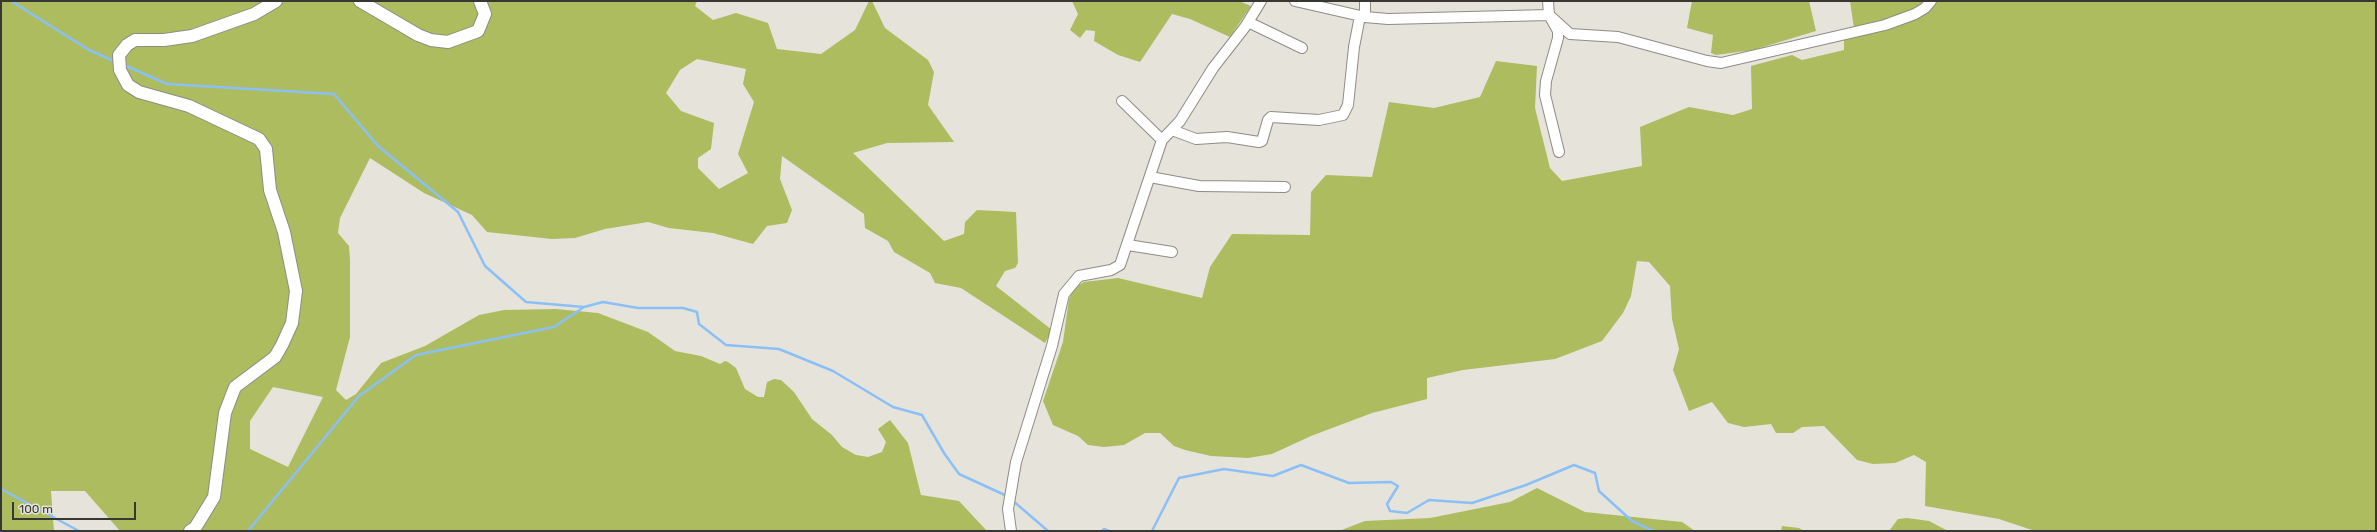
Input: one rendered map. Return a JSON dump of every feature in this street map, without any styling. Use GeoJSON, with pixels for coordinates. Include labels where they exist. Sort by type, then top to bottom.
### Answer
{"type":"FeatureCollection","features":[{"type":"Feature","properties":{"kind":"street"},"geometry":{"type":"LineString","coordinates":[[190,531],[195,528],[214,497],[225,413],[235,387],[275,357],[292,323],[296,291],[284,232],[270,190],[266,149],[259,139],[189,106],[139,92],[128,85],[120,70],[119,55],[127,45],[135,40],[164,40],[192,36],[254,14],[276,1]]}},
{"type":"Feature","properties":{"kind":"street"},"geometry":{"type":"LineString","coordinates":[[360,1],[418,35],[431,40],[448,42],[478,31],[484,14],[480,1]]}},
{"type":"Feature","properties":{"kind":"street"},"geometry":{"type":"LineString","coordinates":[[1011,531],[1008,509],[1019,451],[1052,346],[1064,294],[1078,276],[1111,270],[1120,265],[1128,245],[1162,140],[1172,130],[1213,68],[1248,22],[1261,1]]}},
{"type":"Feature","properties":{"kind":"street"},"geometry":{"type":"LineString","coordinates":[[1295,1],[1363,16],[1396,19],[1550,15],[1570,34],[1618,36],[1707,61],[1721,63],[1885,25],[1915,14],[1925,8],[1931,1]]}},
{"type":"Feature","properties":{"kind":"street"},"geometry":{"type":"LineString","coordinates":[[1172,130],[1196,139],[1227,137],[1259,142],[1262,141],[1268,120],[1271,117],[1319,120],[1343,115],[1348,105],[1354,47],[1363,16],[1365,1]]}},
{"type":"Feature","properties":{"kind":"street"},"geometry":{"type":"LineString","coordinates":[[1548,1],[1550,15],[1558,31],[1558,38],[1546,80],[1545,95],[1559,152]]}},
{"type":"Feature","properties":{"kind":"street"},"geometry":{"type":"LineString","coordinates":[[1248,22],[1302,48]]}},
{"type":"Feature","properties":{"kind":"street"},"geometry":{"type":"LineString","coordinates":[[1122,102],[1162,140]]}},
{"type":"Feature","properties":{"kind":"street"},"geometry":{"type":"LineString","coordinates":[[1150,177],[1199,186],[1284,187]]}},
{"type":"Feature","properties":{"kind":"street"},"geometry":{"type":"LineString","coordinates":[[1128,245],[1172,252]]}},
{"type":"Feature","properties":{"kind":"green space"},"geometry":{"type":"Polygon","coordinates":[[[1,1],[697,1],[695,6],[713,20],[736,13],[768,23],[777,49],[821,54],[855,30],[869,1],[872,1],[885,28],[928,60],[934,72],[928,105],[954,142],[887,143],[853,153],[944,241],[964,234],[965,222],[977,210],[1016,212],[1018,263],[1015,268],[1005,271],[996,286],[1052,330],[1045,343],[961,288],[935,283],[930,273],[894,252],[888,241],[865,228],[864,214],[782,156],[780,179],[792,210],[787,223],[767,226],[753,244],[713,233],[669,228],[648,222],[605,229],[575,238],[552,239],[487,232],[472,215],[424,193],[370,158],[340,218],[338,233],[349,246],[350,260],[350,337],[336,390],[346,400],[356,394],[381,363],[425,346],[479,315],[504,310],[556,309],[598,313],[648,332],[675,351],[701,356],[720,364],[725,361],[728,362],[736,368],[745,389],[758,397],[764,397],[767,382],[774,379],[781,380],[794,392],[812,419],[832,435],[842,447],[856,455],[868,457],[882,452],[886,442],[878,429],[890,420],[908,443],[921,495],[959,501],[987,531],[120,531],[85,491],[51,491],[54,531],[1,531],[1,1]],[[697,59],[680,70],[666,93],[681,111],[714,123],[711,149],[698,158],[698,168],[719,189],[748,173],[738,154],[754,102],[743,84],[746,69],[697,59]],[[273,387],[250,421],[250,449],[288,467],[323,397],[273,387]]]}},
{"type":"Feature","properties":{"kind":"green space"},"geometry":{"type":"Polygon","coordinates":[[[1072,1],[1239,1],[1251,6],[1230,37],[1190,19],[1172,14],[1140,62],[1118,55],[1094,41],[1095,31],[1086,30],[1080,38],[1070,30],[1078,14],[1072,1]]]}},
{"type":"Feature","properties":{"kind":"green space"},"geometry":{"type":"Polygon","coordinates":[[[1692,1],[1809,1],[1816,31],[1753,50],[1716,55],[1711,53],[1713,35],[1687,28],[1692,1]]]}},
{"type":"Feature","properties":{"kind":"green space"},"geometry":{"type":"Polygon","coordinates":[[[1850,1],[2376,1],[2376,531],[2035,531],[1999,519],[1925,506],[1926,462],[1914,455],[1895,463],[1873,464],[1857,460],[1824,426],[1802,427],[1793,433],[1776,433],[1771,424],[1744,427],[1728,423],[1712,402],[1689,411],[1673,370],[1679,349],[1672,319],[1670,286],[1649,262],[1637,261],[1631,296],[1623,313],[1602,341],[1555,359],[1463,370],[1427,378],[1427,399],[1372,413],[1311,436],[1272,454],[1248,458],[1211,456],[1174,446],[1160,433],[1145,433],[1124,445],[1104,447],[1088,445],[1078,436],[1053,425],[1043,401],[1063,342],[1069,299],[1074,288],[1084,282],[1118,278],[1202,298],[1210,267],[1232,234],[1310,235],[1311,192],[1326,175],[1372,177],[1389,102],[1434,108],[1480,97],[1496,61],[1537,66],[1535,108],[1550,168],[1562,181],[1642,166],[1640,127],[1689,107],[1733,115],[1752,109],[1751,66],[1792,55],[1802,60],[1844,50],[1844,38],[1855,35],[1850,1]]]}},
{"type":"Feature","properties":{"kind":"green space"},"geometry":{"type":"Polygon","coordinates":[[[1537,488],[1585,512],[1682,522],[1695,531],[1339,531],[1365,521],[1430,518],[1510,502],[1537,488]]]}},
{"type":"Feature","properties":{"kind":"green space"},"geometry":{"type":"Polygon","coordinates":[[[1907,518],[1929,521],[1948,531],[1889,531],[1898,519],[1907,518]]]}},
{"type":"Feature","properties":{"kind":"green space"},"geometry":{"type":"Polygon","coordinates":[[[1782,526],[1799,528],[1804,531],[1781,531],[1782,526]]]}},
{"type":"Feature","properties":{"kind":"waterway"},"geometry":{"type":"LineString","coordinates":[[11,1],[89,50],[116,62]]}},
{"type":"Feature","properties":{"kind":"waterway"},"geometry":{"type":"LineString","coordinates":[[124,65],[167,84],[334,94],[378,146],[458,212],[485,266],[526,302],[584,307],[603,302],[638,308],[683,308],[697,312],[699,324],[726,345],[779,349],[833,371],[893,407],[922,415],[944,453],[959,474],[1007,496]]}},
{"type":"Feature","properties":{"kind":"waterway"},"geometry":{"type":"LineString","coordinates":[[248,531],[359,396],[416,355],[554,327],[584,307]]}},
{"type":"Feature","properties":{"kind":"waterway"},"geometry":{"type":"LineString","coordinates":[[1152,531],[1179,478],[1224,469],[1273,476],[1301,465],[1349,483],[1391,482],[1398,486],[1387,504],[1390,511],[1407,513],[1429,500],[1472,503],[1526,485],[1574,465],[1595,473],[1599,491],[1632,521],[1653,531]]}},
{"type":"Feature","properties":{"kind":"waterway"},"geometry":{"type":"LineString","coordinates":[[1,489],[79,531]]}},
{"type":"Feature","properties":{"kind":"waterway"},"geometry":{"type":"LineString","coordinates":[[1012,500],[1048,531]]}},
{"type":"Feature","properties":{"kind":"waterway"},"geometry":{"type":"LineString","coordinates":[[1102,531],[1104,529],[1109,531]]}}]}
